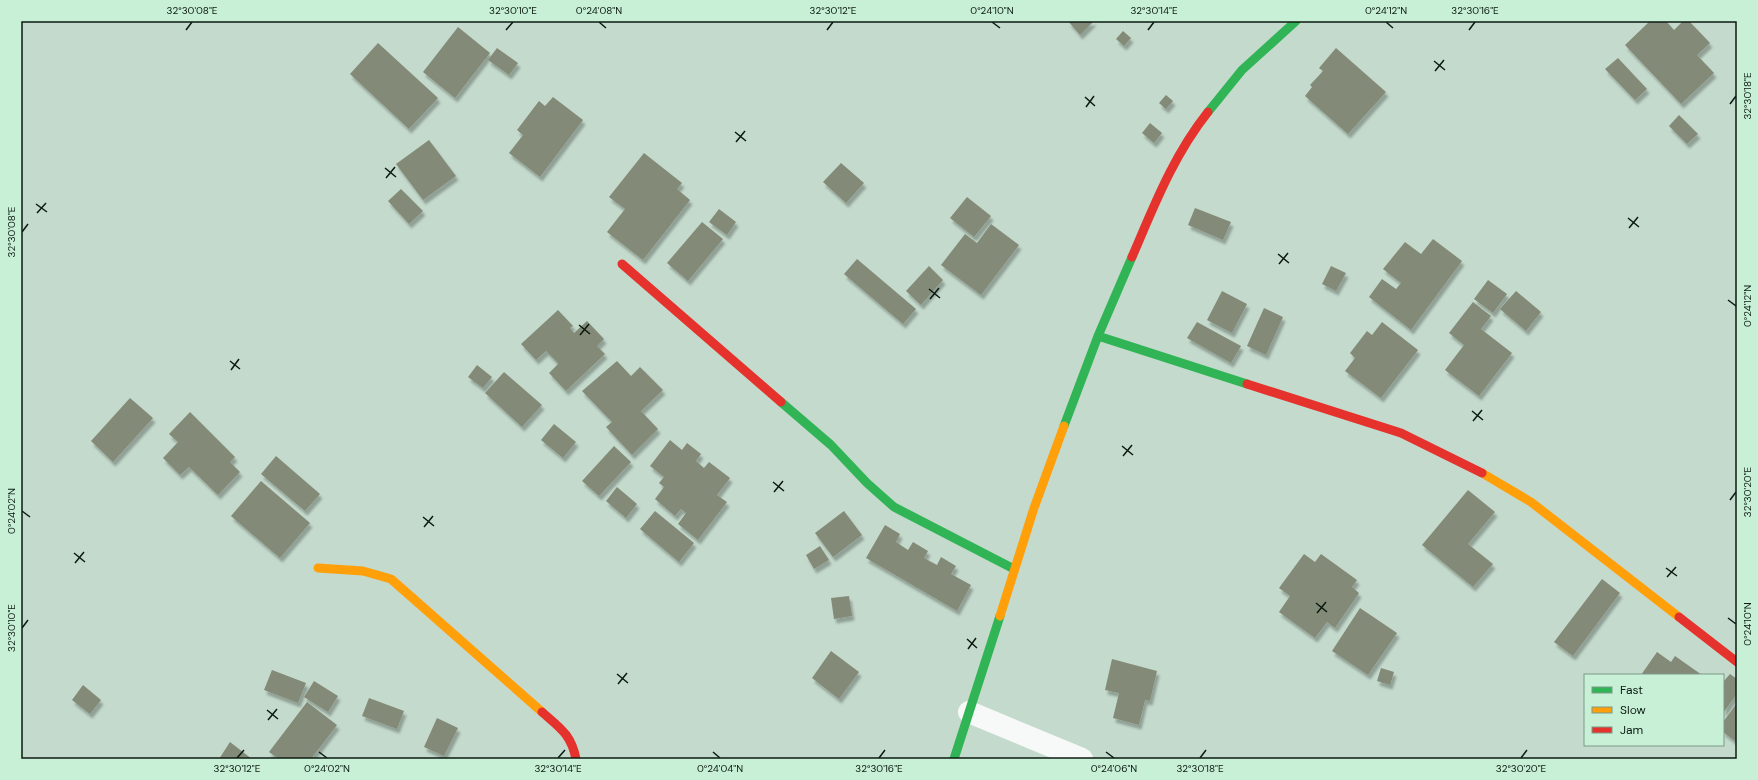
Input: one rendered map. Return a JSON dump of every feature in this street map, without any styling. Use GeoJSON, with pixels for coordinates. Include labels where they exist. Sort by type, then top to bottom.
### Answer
{"type":"FeatureCollection","features":[{"type":"Feature","properties":{"kind":"street"},"geometry":{"type":"LineString","coordinates":[[954,759],[1034,508],[1098,336],[1168,174],[1190,135],[1242,70],[1296,21]]}},
{"type":"Feature","properties":{"kind":"street"},"geometry":{"type":"LineString","coordinates":[[622,264],[830,445],[867,484],[894,506],[1014,569]]}},
{"type":"Feature","properties":{"kind":"street"},"geometry":{"type":"LineString","coordinates":[[1098,336],[1401,433],[1470,466],[1531,502],[1737,662]]}},
{"type":"Feature","properties":{"kind":"street"},"geometry":{"type":"LineString","coordinates":[[318,568],[363,571],[391,579],[507,679],[564,732],[573,744],[576,759]]}},
{"type":"Feature","properties":{"kind":"street"},"geometry":{"type":"LineString","coordinates":[[969,712],[1082,759]]}},
{"type":"Feature","properties":{"kind":"building"},"geometry":{"type":"Polygon","coordinates":[[[1068,21],[1094,21],[1080,35],[1068,21]]]}},
{"type":"Feature","properties":{"kind":"building"},"geometry":{"type":"Polygon","coordinates":[[[1650,21],[1666,21],[1674,30],[1683,21],[1689,21],[1710,43],[1697,55],[1714,73],[1681,104],[1625,45],[1650,21]]]}},
{"type":"Feature","properties":{"kind":"building"},"geometry":{"type":"Polygon","coordinates":[[[458,27],[490,53],[455,98],[423,72],[458,27]]]}},
{"type":"Feature","properties":{"kind":"building"},"geometry":{"type":"Polygon","coordinates":[[[1123,31],[1131,38],[1124,46],[1116,39],[1123,31]]]}},
{"type":"Feature","properties":{"kind":"building"},"geometry":{"type":"Polygon","coordinates":[[[378,43],[438,98],[409,129],[350,74],[378,43]]]}},
{"type":"Feature","properties":{"kind":"building"},"geometry":{"type":"Polygon","coordinates":[[[497,48],[518,63],[509,75],[488,60],[497,48]]]}},
{"type":"Feature","properties":{"kind":"building"},"geometry":{"type":"Polygon","coordinates":[[[1336,48],[1386,92],[1348,134],[1305,96],[1312,87],[1310,85],[1323,71],[1319,68],[1336,48]]]}},
{"type":"Feature","properties":{"kind":"building"},"geometry":{"type":"Polygon","coordinates":[[[1618,58],[1647,89],[1635,100],[1605,69],[1618,58]]]}},
{"type":"Feature","properties":{"kind":"building"},"geometry":{"type":"Polygon","coordinates":[[[1166,95],[1173,101],[1166,109],[1159,103],[1166,95]]]}},
{"type":"Feature","properties":{"kind":"building"},"geometry":{"type":"Polygon","coordinates":[[[553,97],[583,120],[540,177],[509,153],[523,135],[517,130],[539,101],[545,106],[553,97]]]}},
{"type":"Feature","properties":{"kind":"building"},"geometry":{"type":"Polygon","coordinates":[[[1679,115],[1698,134],[1687,144],[1669,126],[1679,115]]]}},
{"type":"Feature","properties":{"kind":"building"},"geometry":{"type":"Polygon","coordinates":[[[1150,123],[1162,133],[1154,143],[1142,133],[1150,123]]]}},
{"type":"Feature","properties":{"kind":"building"},"geometry":{"type":"Polygon","coordinates":[[[429,140],[456,176],[423,200],[396,164],[429,140]]]}},
{"type":"Feature","properties":{"kind":"building"},"geometry":{"type":"Polygon","coordinates":[[[644,153],[682,183],[677,189],[690,200],[643,260],[607,232],[625,209],[609,197],[644,153]]]}},
{"type":"Feature","properties":{"kind":"building"},"geometry":{"type":"Polygon","coordinates":[[[841,163],[864,183],[846,203],[823,182],[841,163]]]}},
{"type":"Feature","properties":{"kind":"building"},"geometry":{"type":"Polygon","coordinates":[[[401,189],[423,211],[409,224],[388,201],[401,189]]]}},
{"type":"Feature","properties":{"kind":"building"},"geometry":{"type":"Polygon","coordinates":[[[967,197],[991,216],[974,237],[950,218],[967,197]]]}},
{"type":"Feature","properties":{"kind":"building"},"geometry":{"type":"Polygon","coordinates":[[[1195,208],[1231,222],[1223,240],[1188,225],[1195,208]]]}},
{"type":"Feature","properties":{"kind":"building"},"geometry":{"type":"Polygon","coordinates":[[[719,209],[736,222],[727,235],[709,222],[719,209]]]}},
{"type":"Feature","properties":{"kind":"building"},"geometry":{"type":"Polygon","coordinates":[[[702,222],[723,239],[688,281],[667,263],[702,222]]]}},
{"type":"Feature","properties":{"kind":"building"},"geometry":{"type":"Polygon","coordinates":[[[991,224],[1019,245],[981,295],[941,265],[965,234],[977,243],[991,224]]]}},
{"type":"Feature","properties":{"kind":"building"},"geometry":{"type":"Polygon","coordinates":[[[1433,239],[1462,261],[1411,330],[1369,297],[1382,279],[1396,289],[1401,283],[1383,269],[1405,242],[1421,254],[1433,239]]]}},
{"type":"Feature","properties":{"kind":"building"},"geometry":{"type":"Polygon","coordinates":[[[857,259],[916,309],[903,324],[844,274],[857,259]]]}},
{"type":"Feature","properties":{"kind":"building"},"geometry":{"type":"Polygon","coordinates":[[[929,266],[943,280],[921,305],[906,291],[929,266]]]}},
{"type":"Feature","properties":{"kind":"building"},"geometry":{"type":"Polygon","coordinates":[[[1331,266],[1346,273],[1336,291],[1322,284],[1331,266]]]}},
{"type":"Feature","properties":{"kind":"building"},"geometry":{"type":"Polygon","coordinates":[[[1488,280],[1507,294],[1493,313],[1474,299],[1488,280]]]}},
{"type":"Feature","properties":{"kind":"building"},"geometry":{"type":"Polygon","coordinates":[[[1222,291],[1247,304],[1232,333],[1207,320],[1222,291]]]}},
{"type":"Feature","properties":{"kind":"building"},"geometry":{"type":"Polygon","coordinates":[[[1516,291],[1541,312],[1526,331],[1500,309],[1516,291]]]}},
{"type":"Feature","properties":{"kind":"building"},"geometry":{"type":"Polygon","coordinates":[[[1473,302],[1491,316],[1481,329],[1512,353],[1479,396],[1445,370],[1464,345],[1449,333],[1473,302]]]}},
{"type":"Feature","properties":{"kind":"building"},"geometry":{"type":"Polygon","coordinates":[[[1264,308],[1283,317],[1266,355],[1247,346],[1264,308]]]}},
{"type":"Feature","properties":{"kind":"building"},"geometry":{"type":"Polygon","coordinates":[[[558,310],[573,326],[570,328],[574,333],[587,321],[604,339],[597,346],[605,354],[566,391],[549,373],[558,364],[557,362],[546,351],[536,360],[521,344],[558,310]]]}},
{"type":"Feature","properties":{"kind":"building"},"geometry":{"type":"Polygon","coordinates":[[[1197,322],[1241,346],[1231,363],[1187,338],[1197,322]]]}},
{"type":"Feature","properties":{"kind":"building"},"geometry":{"type":"Polygon","coordinates":[[[1382,322],[1418,350],[1381,398],[1345,371],[1355,358],[1350,353],[1367,331],[1372,335],[1382,322]]]}},
{"type":"Feature","properties":{"kind":"building"},"geometry":{"type":"Polygon","coordinates":[[[617,361],[631,376],[640,367],[663,390],[641,411],[658,429],[632,455],[606,427],[612,422],[582,391],[617,361]]]}},
{"type":"Feature","properties":{"kind":"building"},"geometry":{"type":"Polygon","coordinates":[[[477,365],[492,377],[483,388],[468,377],[477,365]]]}},
{"type":"Feature","properties":{"kind":"building"},"geometry":{"type":"Polygon","coordinates":[[[504,372],[542,405],[522,427],[485,393],[504,372]]]}},
{"type":"Feature","properties":{"kind":"building"},"geometry":{"type":"Polygon","coordinates":[[[130,398],[153,418],[113,462],[91,441],[130,398]]]}},
{"type":"Feature","properties":{"kind":"building"},"geometry":{"type":"Polygon","coordinates":[[[190,412],[235,457],[230,462],[240,472],[218,495],[189,467],[180,475],[163,458],[178,442],[169,434],[190,412]]]}},
{"type":"Feature","properties":{"kind":"building"},"geometry":{"type":"Polygon","coordinates":[[[554,424],[576,442],[563,458],[541,440],[554,424]]]}},
{"type":"Feature","properties":{"kind":"building"},"geometry":{"type":"Polygon","coordinates":[[[670,440],[682,450],[687,443],[701,454],[696,461],[704,468],[709,462],[730,478],[717,495],[727,502],[698,540],[678,524],[686,513],[681,509],[675,516],[655,499],[664,487],[659,483],[664,477],[650,466],[670,440]]]}},
{"type":"Feature","properties":{"kind":"building"},"geometry":{"type":"Polygon","coordinates":[[[614,446],[631,462],[599,496],[582,481],[614,446]]]}},
{"type":"Feature","properties":{"kind":"building"},"geometry":{"type":"Polygon","coordinates":[[[276,456],[320,494],[305,511],[261,474],[276,456]]]}},
{"type":"Feature","properties":{"kind":"building"},"geometry":{"type":"Polygon","coordinates":[[[261,481],[310,523],[280,558],[231,516],[261,481]]]}},
{"type":"Feature","properties":{"kind":"building"},"geometry":{"type":"Polygon","coordinates":[[[617,487],[637,504],[626,518],[606,501],[617,487]]]}},
{"type":"Feature","properties":{"kind":"building"},"geometry":{"type":"Polygon","coordinates":[[[1468,490],[1495,512],[1468,544],[1493,564],[1473,587],[1422,545],[1468,490]]]}},
{"type":"Feature","properties":{"kind":"building"},"geometry":{"type":"Polygon","coordinates":[[[655,511],[694,543],[679,562],[640,529],[655,511]]]}},
{"type":"Feature","properties":{"kind":"building"},"geometry":{"type":"Polygon","coordinates":[[[844,511],[862,535],[833,557],[815,533],[844,511]]]}},
{"type":"Feature","properties":{"kind":"building"},"geometry":{"type":"Polygon","coordinates":[[[885,525],[900,534],[896,542],[908,550],[913,542],[928,551],[924,558],[937,565],[941,557],[956,566],[951,574],[971,585],[957,611],[866,558],[885,525]]]}},
{"type":"Feature","properties":{"kind":"building"},"geometry":{"type":"Polygon","coordinates":[[[820,546],[829,560],[814,569],[806,555],[820,546]]]}},
{"type":"Feature","properties":{"kind":"building"},"geometry":{"type":"Polygon","coordinates":[[[1304,554],[1315,562],[1321,554],[1357,580],[1352,587],[1359,593],[1335,628],[1327,622],[1315,638],[1279,612],[1290,596],[1279,588],[1304,554]]]}},
{"type":"Feature","properties":{"kind":"building"},"geometry":{"type":"Polygon","coordinates":[[[1602,579],[1620,593],[1573,656],[1554,642],[1602,579]]]}},
{"type":"Feature","properties":{"kind":"building"},"geometry":{"type":"Polygon","coordinates":[[[849,596],[852,616],[834,619],[831,598],[849,596]]]}},
{"type":"Feature","properties":{"kind":"building"},"geometry":{"type":"Polygon","coordinates":[[[1360,608],[1397,633],[1368,675],[1332,651],[1360,608]]]}},
{"type":"Feature","properties":{"kind":"building"},"geometry":{"type":"Polygon","coordinates":[[[831,651],[859,672],[839,699],[812,678],[831,651]]]}},
{"type":"Feature","properties":{"kind":"building"},"geometry":{"type":"Polygon","coordinates":[[[1657,652],[1671,662],[1675,656],[1701,674],[1642,674],[1657,652]]]}},
{"type":"Feature","properties":{"kind":"building"},"geometry":{"type":"Polygon","coordinates":[[[1112,659],[1157,671],[1150,701],[1145,700],[1139,725],[1113,718],[1119,693],[1105,690],[1112,659]]]}},
{"type":"Feature","properties":{"kind":"building"},"geometry":{"type":"Polygon","coordinates":[[[1381,668],[1394,672],[1390,685],[1377,681],[1381,668]]]}},
{"type":"Feature","properties":{"kind":"building"},"geometry":{"type":"Polygon","coordinates":[[[272,670],[306,683],[298,703],[264,690],[272,670]]]}},
{"type":"Feature","properties":{"kind":"building"},"geometry":{"type":"Polygon","coordinates":[[[1730,674],[1737,679],[1737,694],[1724,712],[1724,681],[1730,674]]]}},
{"type":"Feature","properties":{"kind":"building"},"geometry":{"type":"Polygon","coordinates":[[[314,681],[338,696],[328,712],[304,697],[314,681]]]}},
{"type":"Feature","properties":{"kind":"building"},"geometry":{"type":"Polygon","coordinates":[[[83,685],[101,700],[90,714],[72,700],[83,685]]]}},
{"type":"Feature","properties":{"kind":"building"},"geometry":{"type":"Polygon","coordinates":[[[369,698],[404,711],[397,729],[362,716],[369,698]]]}},
{"type":"Feature","properties":{"kind":"building"},"geometry":{"type":"Polygon","coordinates":[[[307,702],[337,725],[311,759],[279,759],[269,752],[307,702]]]}},
{"type":"Feature","properties":{"kind":"building"},"geometry":{"type":"Polygon","coordinates":[[[1737,703],[1737,739],[1735,741],[1724,733],[1724,721],[1737,703]]]}},
{"type":"Feature","properties":{"kind":"building"},"geometry":{"type":"Polygon","coordinates":[[[437,718],[458,728],[444,756],[424,747],[437,718]]]}},
{"type":"Feature","properties":{"kind":"building"},"geometry":{"type":"Polygon","coordinates":[[[230,742],[252,759],[219,759],[230,742]]]}},
{"type":"Feature","properties":{"kind":"traffic: fast"},"geometry":{"type":"LineString","coordinates":[[1208,112],[1242,70],[1296,21]]}},
{"type":"Feature","properties":{"kind":"traffic: fast"},"geometry":{"type":"LineString","coordinates":[[1064,426],[1098,336],[1132,257]]}},
{"type":"Feature","properties":{"kind":"traffic: fast"},"geometry":{"type":"LineString","coordinates":[[1098,336],[1247,384]]}},
{"type":"Feature","properties":{"kind":"traffic: fast"},"geometry":{"type":"LineString","coordinates":[[781,402],[831,445],[867,483],[894,507],[1014,569]]}},
{"type":"Feature","properties":{"kind":"traffic: fast"},"geometry":{"type":"LineString","coordinates":[[954,759],[1000,616]]}},
{"type":"Feature","properties":{"kind":"traffic: slow"},"geometry":{"type":"LineString","coordinates":[[1000,616],[1034,508],[1064,426]]}},
{"type":"Feature","properties":{"kind":"traffic: slow"},"geometry":{"type":"LineString","coordinates":[[1482,473],[1531,502],[1679,617]]}},
{"type":"Feature","properties":{"kind":"traffic: slow"},"geometry":{"type":"LineString","coordinates":[[318,568],[363,571],[391,579],[542,712]]}},
{"type":"Feature","properties":{"kind":"traffic: jam"},"geometry":{"type":"LineString","coordinates":[[1132,257],[1156,200],[1174,164],[1184,146],[1208,112]]}},
{"type":"Feature","properties":{"kind":"traffic: jam"},"geometry":{"type":"LineString","coordinates":[[622,264],[781,402]]}},
{"type":"Feature","properties":{"kind":"traffic: jam"},"geometry":{"type":"LineString","coordinates":[[1247,384],[1401,433],[1482,473]]}},
{"type":"Feature","properties":{"kind":"traffic: jam"},"geometry":{"type":"LineString","coordinates":[[1679,617],[1737,662]]}},
{"type":"Feature","properties":{"kind":"traffic: jam"},"geometry":{"type":"LineString","coordinates":[[542,712],[568,737],[576,759]]}}]}
